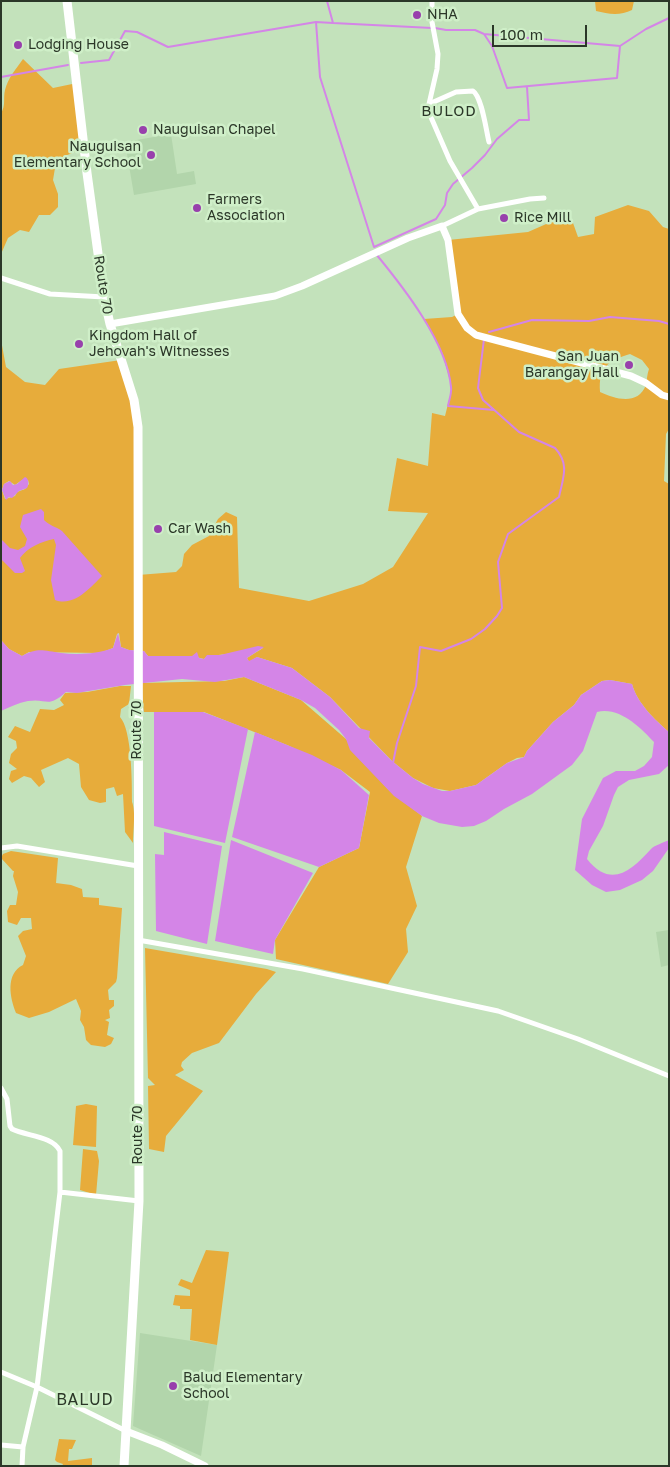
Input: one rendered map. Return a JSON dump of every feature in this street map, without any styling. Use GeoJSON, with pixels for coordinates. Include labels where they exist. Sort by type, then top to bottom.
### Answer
{"type":"FeatureCollection","features":[{"type":"Feature","properties":{"kind":"highway","name":"Route 70"},"geometry":{"type":"LineString","coordinates":[[67,1],[104,297],[110,324],[134,400],[138,427],[137,940],[139,1202],[124,1466]]}},
{"type":"Feature","properties":{"kind":"street"},"geometry":{"type":"LineString","coordinates":[[432,1],[432,22],[438,54],[437,69],[429,104],[430,115],[450,162],[478,209]]}},
{"type":"Feature","properties":{"kind":"street"},"geometry":{"type":"LineString","coordinates":[[429,104],[456,92],[473,91],[477,94],[490,142]]}},
{"type":"Feature","properties":{"kind":"street"},"geometry":{"type":"LineString","coordinates":[[110,324],[275,296],[478,209],[544,198]]}},
{"type":"Feature","properties":{"kind":"street"},"geometry":{"type":"LineString","coordinates":[[442,226],[448,240],[458,314],[467,328],[476,336],[631,376],[669,397]]}},
{"type":"Feature","properties":{"kind":"street"},"geometry":{"type":"LineString","coordinates":[[1,278],[50,294],[104,297]]}},
{"type":"Feature","properties":{"kind":"street"},"geometry":{"type":"LineString","coordinates":[[1,848],[18,846],[138,866]]}},
{"type":"Feature","properties":{"kind":"street"},"geometry":{"type":"LineString","coordinates":[[137,940],[303,969],[498,1011],[578,1039],[669,1076]]}},
{"type":"Feature","properties":{"kind":"street"},"geometry":{"type":"LineString","coordinates":[[1,1088],[7,1100],[12,1129],[48,1140],[58,1146],[61,1158],[60,1192],[37,1387],[23,1447],[22,1466]]}},
{"type":"Feature","properties":{"kind":"street"},"geometry":{"type":"LineString","coordinates":[[60,1192],[139,1202]]}},
{"type":"Feature","properties":{"kind":"street"},"geometry":{"type":"LineString","coordinates":[[1,1372],[205,1466]]}},
{"type":"Feature","properties":{"kind":"street"},"geometry":{"type":"LineString","coordinates":[[1,1446],[23,1447]]}},
{"type":"Feature","properties":{"kind":"shaded area"},"geometry":{"type":"Polygon","coordinates":[[[595,1],[634,1],[632,10],[614,14],[596,11],[595,1]]]}},
{"type":"Feature","properties":{"kind":"shaded area"},"geometry":{"type":"Polygon","coordinates":[[[23,59],[53,88],[77,83],[84,148],[65,156],[55,168],[53,180],[58,194],[58,207],[50,215],[39,215],[29,232],[20,230],[8,238],[1,254],[1,113],[6,86],[23,59]]]}},
{"type":"Feature","properties":{"kind":"shaded area","name":"Nauguisan Elementary School"},"geometry":{"type":"Polygon","coordinates":[[[171,134],[177,174],[194,171],[196,184],[134,195],[125,142],[171,134]]]}},
{"type":"Feature","properties":{"kind":"shaded area"},"geometry":{"type":"Polygon","coordinates":[[[628,205],[649,211],[663,227],[669,229],[669,429],[666,434],[664,481],[669,484],[669,732],[652,717],[638,698],[632,684],[610,680],[602,681],[581,695],[574,705],[553,722],[527,751],[524,757],[507,763],[476,785],[450,791],[433,788],[413,778],[392,761],[330,697],[292,668],[257,657],[249,662],[247,658],[263,648],[229,654],[208,655],[204,659],[192,656],[148,656],[144,651],[129,650],[121,647],[119,633],[113,648],[100,653],[29,652],[22,656],[9,649],[1,640],[1,340],[6,367],[25,382],[45,385],[59,369],[121,360],[134,400],[138,575],[176,572],[182,566],[184,554],[192,545],[209,536],[218,519],[226,512],[237,517],[239,588],[309,601],[363,584],[393,567],[428,513],[388,511],[397,458],[428,466],[432,413],[445,416],[452,388],[442,352],[424,319],[452,317],[458,314],[448,240],[528,232],[553,221],[558,212],[563,213],[567,222],[573,223],[578,237],[594,234],[595,217],[628,205]],[[630,354],[616,359],[606,366],[601,377],[600,392],[612,397],[626,399],[638,396],[642,392],[646,385],[649,369],[642,360],[630,354]],[[22,480],[15,485],[9,481],[4,484],[2,490],[5,499],[15,496],[17,492],[25,489],[29,484],[28,480],[22,480]]]}},
{"type":"Feature","properties":{"kind":"shaded area"},"geometry":{"type":"Polygon","coordinates":[[[25,477],[28,482],[27,488],[6,500],[2,490],[4,484],[10,481],[13,485],[17,484],[25,477]]]}},
{"type":"Feature","properties":{"kind":"shaded area"},"geometry":{"type":"Polygon","coordinates":[[[41,509],[44,512],[44,520],[62,531],[102,576],[75,599],[69,601],[55,600],[51,580],[56,545],[54,539],[45,541],[23,554],[20,558],[25,571],[22,573],[15,573],[1,559],[1,539],[10,548],[18,550],[25,546],[27,539],[20,527],[23,515],[41,509]]]}},
{"type":"Feature","properties":{"kind":"shaded area"},"geometry":{"type":"Polygon","coordinates":[[[118,633],[121,647],[129,650],[144,651],[148,656],[192,656],[197,652],[199,658],[204,659],[207,655],[220,655],[258,646],[264,647],[247,658],[249,661],[257,657],[292,668],[330,697],[359,728],[370,731],[369,738],[392,761],[423,784],[442,791],[476,785],[507,763],[524,757],[527,751],[553,722],[574,705],[581,695],[602,681],[610,680],[632,684],[638,698],[652,717],[669,732],[669,765],[659,774],[629,780],[618,787],[603,826],[589,851],[587,859],[604,873],[613,875],[628,870],[657,845],[669,840],[669,848],[653,871],[642,880],[620,890],[606,892],[592,885],[575,870],[582,819],[603,778],[616,771],[635,771],[644,766],[652,757],[654,742],[629,720],[613,712],[597,712],[583,751],[572,765],[532,794],[486,821],[474,826],[462,827],[439,823],[422,816],[394,796],[350,750],[346,739],[339,730],[315,708],[301,700],[244,677],[215,682],[182,679],[125,685],[77,693],[66,692],[51,702],[28,701],[1,711],[1,640],[9,649],[22,656],[32,651],[41,650],[67,654],[87,654],[113,648],[118,633]]]}},
{"type":"Feature","properties":{"kind":"shaded area"},"geometry":{"type":"Polygon","coordinates":[[[244,677],[301,700],[346,739],[386,787],[422,816],[406,867],[417,906],[406,929],[408,952],[388,984],[276,959],[275,940],[319,867],[359,848],[370,792],[341,770],[287,745],[204,712],[144,712],[141,683],[224,681],[244,677]]]}},
{"type":"Feature","properties":{"kind":"shaded area"},"geometry":{"type":"Polygon","coordinates":[[[131,686],[129,704],[121,709],[120,717],[127,733],[129,745],[134,816],[133,843],[125,832],[123,794],[117,796],[114,787],[106,789],[106,802],[100,803],[89,800],[81,787],[79,764],[68,758],[41,770],[45,782],[39,787],[31,778],[24,776],[12,783],[9,779],[11,771],[17,769],[9,763],[11,754],[17,748],[16,741],[8,737],[15,726],[30,732],[40,709],[54,710],[64,705],[60,700],[65,693],[87,692],[131,686]]]}},
{"type":"Feature","properties":{"kind":"shaded area"},"geometry":{"type":"Polygon","coordinates":[[[154,712],[203,712],[248,729],[225,843],[154,826],[154,712]]]}},
{"type":"Feature","properties":{"kind":"shaded area"},"geometry":{"type":"Polygon","coordinates":[[[255,732],[312,755],[341,770],[369,795],[359,848],[319,867],[232,837],[255,732]]]}},
{"type":"Feature","properties":{"kind":"shaded area"},"geometry":{"type":"Polygon","coordinates":[[[164,832],[222,846],[207,944],[156,931],[155,854],[164,855],[164,832]]]}},
{"type":"Feature","properties":{"kind":"shaded area"},"geometry":{"type":"Polygon","coordinates":[[[231,840],[313,873],[275,940],[273,954],[215,941],[231,840]]]}},
{"type":"Feature","properties":{"kind":"shaded area"},"geometry":{"type":"Polygon","coordinates":[[[11,851],[58,858],[56,883],[82,889],[83,897],[99,898],[99,905],[122,908],[117,978],[116,982],[108,990],[109,1000],[114,1000],[114,1006],[109,1010],[110,1018],[105,1020],[109,1022],[107,1035],[114,1038],[111,1044],[105,1047],[91,1045],[86,1040],[84,1027],[80,1020],[81,1011],[76,999],[49,1012],[29,1018],[16,1013],[11,994],[11,980],[17,969],[23,965],[26,956],[18,936],[23,931],[32,929],[31,918],[21,918],[17,925],[8,922],[7,911],[10,905],[16,905],[18,892],[13,876],[14,871],[1,858],[3,854],[11,851]]]}},
{"type":"Feature","properties":{"kind":"shaded area"},"geometry":{"type":"Polygon","coordinates":[[[669,930],[669,965],[661,967],[656,932],[669,930]]]}},
{"type":"Feature","properties":{"kind":"shaded area"},"geometry":{"type":"Polygon","coordinates":[[[145,948],[276,972],[256,994],[219,1043],[192,1053],[182,1062],[181,1066],[184,1070],[175,1075],[203,1091],[166,1136],[164,1152],[149,1149],[148,1086],[155,1085],[148,1078],[145,948]]]}},
{"type":"Feature","properties":{"kind":"shaded area"},"geometry":{"type":"Polygon","coordinates":[[[86,1104],[97,1106],[96,1147],[73,1145],[76,1106],[86,1104]]]}},
{"type":"Feature","properties":{"kind":"shaded area"},"geometry":{"type":"Polygon","coordinates":[[[83,1149],[97,1151],[99,1161],[96,1195],[80,1190],[83,1149]]]}},
{"type":"Feature","properties":{"kind":"shaded area"},"geometry":{"type":"Polygon","coordinates":[[[206,1250],[229,1252],[217,1345],[190,1340],[192,1309],[180,1309],[180,1306],[173,1305],[175,1295],[190,1296],[190,1290],[178,1285],[181,1279],[192,1283],[206,1250]]]}},
{"type":"Feature","properties":{"kind":"shaded area","name":"Balud Elementary School"},"geometry":{"type":"Polygon","coordinates":[[[140,1333],[217,1345],[201,1456],[133,1426],[140,1333]]]}},
{"type":"Feature","properties":{"kind":"shaded area"},"geometry":{"type":"Polygon","coordinates":[[[59,1439],[76,1440],[72,1449],[69,1449],[68,1461],[92,1458],[92,1466],[62,1466],[63,1464],[57,1462],[55,1460],[59,1439]]]}},
{"type":"Feature","properties":{"kind":"waterway"},"geometry":{"type":"LineString","coordinates":[[327,1],[333,23],[432,28]]}},
{"type":"Feature","properties":{"kind":"waterway"},"geometry":{"type":"LineString","coordinates":[[435,28],[475,30],[484,34],[620,46],[646,29],[669,18]]}},
{"type":"Feature","properties":{"kind":"waterway"},"geometry":{"type":"LineString","coordinates":[[316,22],[320,77],[374,247],[436,219],[445,205],[447,193],[453,184],[472,168],[497,139],[519,120],[529,120],[527,87]]}},
{"type":"Feature","properties":{"kind":"waterway"},"geometry":{"type":"LineString","coordinates":[[81,63],[109,60],[125,31],[137,32],[168,47],[316,22],[333,23]]}},
{"type":"Feature","properties":{"kind":"waterway"},"geometry":{"type":"LineString","coordinates":[[484,34],[492,46],[507,88],[617,78],[620,46]]}},
{"type":"Feature","properties":{"kind":"waterway"},"geometry":{"type":"LineString","coordinates":[[1,77],[68,65]]}},
{"type":"Feature","properties":{"kind":"waterway"},"geometry":{"type":"LineString","coordinates":[[376,254],[411,299],[442,352],[451,387],[448,406],[494,410]]}},
{"type":"Feature","properties":{"kind":"waterway"},"geometry":{"type":"LineString","coordinates":[[489,332],[532,320],[589,321],[610,317],[659,321],[669,324]]}},
{"type":"Feature","properties":{"kind":"waterway"},"geometry":{"type":"LineString","coordinates":[[393,763],[397,743],[416,686],[420,647],[441,651],[471,639],[485,629],[497,616],[502,608],[498,562],[508,534],[559,497],[562,484],[563,460],[555,448],[519,432],[483,400],[478,388],[484,339]]}},
{"type":"Feature","properties":{"kind":"place","name":"NHA"},"geometry":{"type":"Point","coordinates":[417,15]}},
{"type":"Feature","properties":{"kind":"place","name":"Lodging House"},"geometry":{"type":"Point","coordinates":[18,45]}},
{"type":"Feature","properties":{"kind":"place","name":"Nauguisan Chapel"},"geometry":{"type":"Point","coordinates":[143,130]}},
{"type":"Feature","properties":{"kind":"place","name":"Nauguisan Elementary School"},"geometry":{"type":"Point","coordinates":[151,155]}},
{"type":"Feature","properties":{"kind":"place","name":"Farmers Association"},"geometry":{"type":"Point","coordinates":[197,208]}},
{"type":"Feature","properties":{"kind":"place","name":"Rice Mill"},"geometry":{"type":"Point","coordinates":[504,218]}},
{"type":"Feature","properties":{"kind":"place","name":"Kingdom Hall of Jehovah's Witnesses"},"geometry":{"type":"Point","coordinates":[79,344]}},
{"type":"Feature","properties":{"kind":"place","name":"San Juan Barangay Hall"},"geometry":{"type":"Point","coordinates":[629,365]}},
{"type":"Feature","properties":{"kind":"place","name":"Car Wash"},"geometry":{"type":"Point","coordinates":[158,529]}},
{"type":"Feature","properties":{"kind":"place","name":"Balud Elementary School"},"geometry":{"type":"Point","coordinates":[173,1386]}},
{"type":"Feature","properties":{"kind":"district","name":"BULOD"},"geometry":{"type":"Point","coordinates":[449,111]}},
{"type":"Feature","properties":{"kind":"district","name":"BALUD"},"geometry":{"type":"Point","coordinates":[85,1400]}}]}
